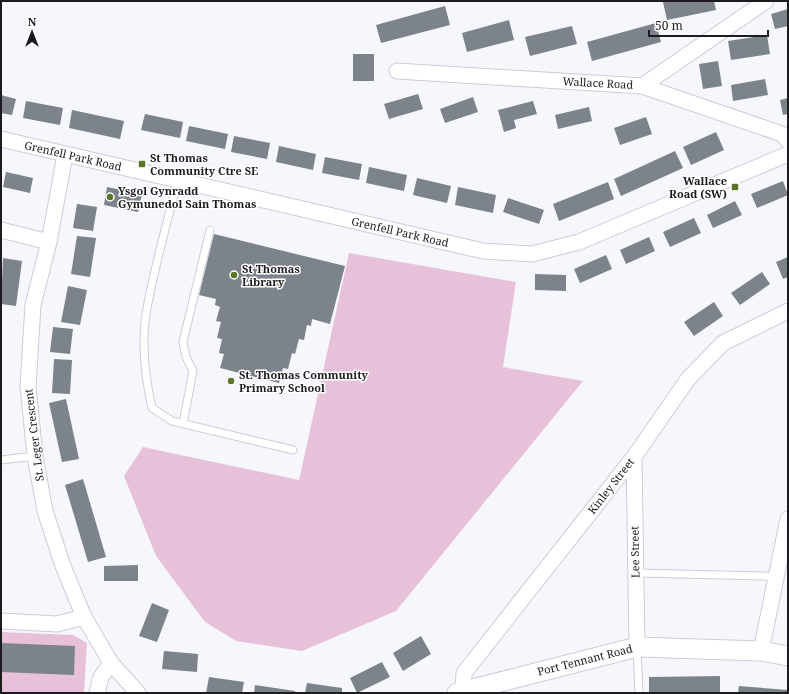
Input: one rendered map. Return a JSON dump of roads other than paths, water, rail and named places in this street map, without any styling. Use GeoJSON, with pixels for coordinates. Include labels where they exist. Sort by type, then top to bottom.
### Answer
{"type":"FeatureCollection","features":[{"type":"Feature","properties":{"kind":"street"},"geometry":{"type":"LineString","coordinates":[[642,86],[766,1]]}},
{"type":"Feature","properties":{"kind":"street","name":"Wallace Road"},"geometry":{"type":"LineString","coordinates":[[397,71],[642,86],[782,134],[788,141]]}},
{"type":"Feature","properties":{"kind":"street","name":"Grenfell Park Road"},"geometry":{"type":"LineString","coordinates":[[1,139],[483,251],[532,254],[578,242],[788,154]]}},
{"type":"Feature","properties":{"kind":"street","name":"St. Leger Crescent"},"geometry":{"type":"LineString","coordinates":[[65,155],[50,242],[33,305],[28,386],[35,456],[45,511],[63,566],[84,617],[111,663],[138,693]]}},
{"type":"Feature","properties":{"kind":"street"},"geometry":{"type":"LineString","coordinates":[[1,230],[50,242]]}},
{"type":"Feature","properties":{"kind":"street","name":"Kinley Street"},"geometry":{"type":"LineString","coordinates":[[460,692],[464,673],[634,457],[688,379],[723,343],[788,311]]}},
{"type":"Feature","properties":{"kind":"street","name":"Lee Street"},"geometry":{"type":"LineString","coordinates":[[634,457],[637,647]]}},
{"type":"Feature","properties":{"kind":"street"},"geometry":{"type":"LineString","coordinates":[[761,651],[788,519]]}},
{"type":"Feature","properties":{"kind":"street"},"geometry":{"type":"LineString","coordinates":[[1,621],[56,624],[84,617]]}},
{"type":"Feature","properties":{"kind":"street","name":"Port Tennant Road"},"geometry":{"type":"LineString","coordinates":[[460,692],[637,647],[761,651],[788,656]]}},
{"type":"Feature","properties":{"kind":"street"},"geometry":{"type":"LineString","coordinates":[[97,693],[100,677],[111,663]]}},
{"type":"Feature","properties":{"kind":"lane"},"geometry":{"type":"LineString","coordinates":[[178,180],[147,309],[145,350],[148,388],[152,408],[172,421],[293,450]]}},
{"type":"Feature","properties":{"kind":"lane"},"geometry":{"type":"LineString","coordinates":[[183,424],[193,371],[186,357],[183,342],[186,323],[210,230]]}},
{"type":"Feature","properties":{"kind":"lane"},"geometry":{"type":"LineString","coordinates":[[1,460],[35,456]]}},
{"type":"Feature","properties":{"kind":"lane"},"geometry":{"type":"LineString","coordinates":[[636,573],[766,576],[776,578]]}},
{"type":"Feature","properties":{"kind":"lane"},"geometry":{"type":"LineString","coordinates":[[637,647],[639,693]]}},
{"type":"Feature","properties":{"kind":"place","name":"St Thomas Community Ctre SE"},"geometry":{"type":"Point","coordinates":[142,164]}},
{"type":"Feature","properties":{"kind":"place","name":"Wallace Road (SW)"},"geometry":{"type":"Point","coordinates":[735,187]}},
{"type":"Feature","properties":{"kind":"place","name":"Ysgol Gynradd Gymunedol Sain Thomas"},"geometry":{"type":"Point","coordinates":[110,197]}},
{"type":"Feature","properties":{"kind":"place","name":"St Thomas Library"},"geometry":{"type":"Point","coordinates":[234,275]}},
{"type":"Feature","properties":{"kind":"place","name":"St. Thomas Community Primary School"},"geometry":{"type":"Point","coordinates":[231,381]}}]}
